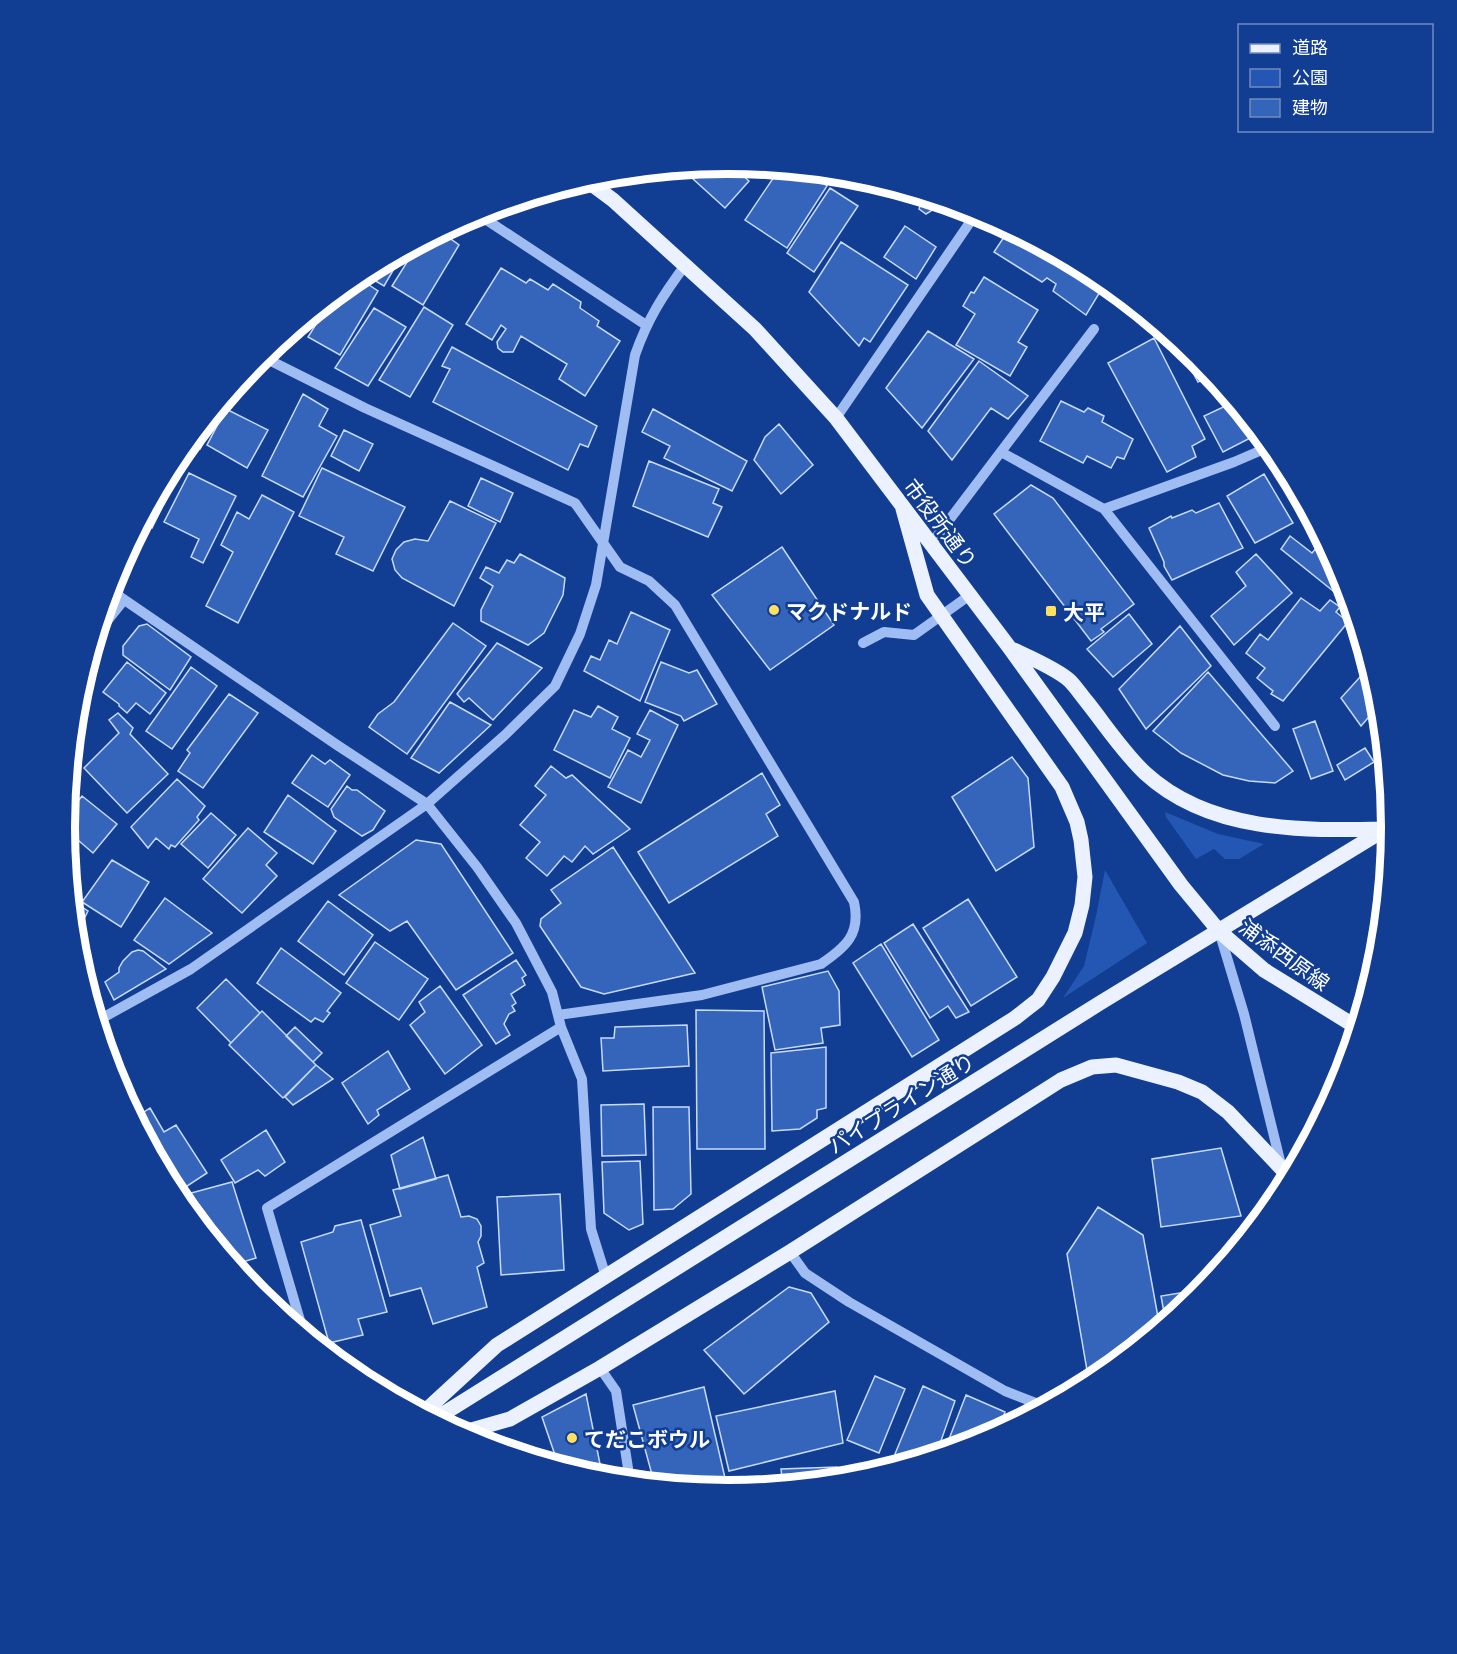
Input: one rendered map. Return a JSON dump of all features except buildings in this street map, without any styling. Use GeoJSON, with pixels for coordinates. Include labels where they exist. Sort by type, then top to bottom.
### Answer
{"type":"FeatureCollection","features":[{"type":"Feature","properties":{"kind":"main road","name":"市役所通り"},"geometry":{"type":"LineString","coordinates":[[596,187],[686,264],[755,329],[836,418],[1009,647],[1180,885],[1219,931]]}},
{"type":"Feature","properties":{"kind":"main road"},"geometry":{"type":"LineString","coordinates":[[429,1408],[497,1345],[1015,1018],[1038,1000],[1053,977],[1075,933],[1082,905],[1085,877],[1077,822],[1062,787],[927,595],[903,509]]}},
{"type":"Feature","properties":{"kind":"main road"},"geometry":{"type":"LineString","coordinates":[[1009,647],[1069,679],[1125,751],[1145,772],[1168,792],[1209,812],[1244,822],[1281,828],[1382,827]]}},
{"type":"Feature","properties":{"kind":"main road","name":"パイプライン通り"},"geometry":{"type":"LineString","coordinates":[[442,1414],[1382,831]]}},
{"type":"Feature","properties":{"kind":"main road","name":"浦添西原線"},"geometry":{"type":"LineString","coordinates":[[1219,931],[1264,970],[1351,1024]]}},
{"type":"Feature","properties":{"kind":"main road"},"geometry":{"type":"LineString","coordinates":[[474,1429],[510,1419],[600,1368],[790,1252],[1061,1080],[1092,1067],[1116,1065],[1150,1073],[1202,1092],[1228,1112],[1282,1174]]}},
{"type":"Feature","properties":{"kind":"street"},"geometry":{"type":"LineString","coordinates":[[486,220],[646,325]]}},
{"type":"Feature","properties":{"kind":"street"},"geometry":{"type":"LineString","coordinates":[[836,418],[971,220]]}},
{"type":"Feature","properties":{"kind":"street"},"geometry":{"type":"LineString","coordinates":[[104,1017],[190,969],[427,804],[505,735],[555,686],[583,624],[596,585],[634,355],[646,325],[664,294],[686,264]]}},
{"type":"Feature","properties":{"kind":"street"},"geometry":{"type":"LineString","coordinates":[[931,544],[1094,328]]}},
{"type":"Feature","properties":{"kind":"street"},"geometry":{"type":"LineString","coordinates":[[271,361],[365,408],[575,503],[620,567],[649,581],[675,605],[854,902],[857,916],[855,930],[837,954],[821,964],[702,995],[558,1014]]}},
{"type":"Feature","properties":{"kind":"street"},"geometry":{"type":"LineString","coordinates":[[1104,509],[1262,450]]}},
{"type":"Feature","properties":{"kind":"street"},"geometry":{"type":"LineString","coordinates":[[1001,452],[1104,509],[1275,726]]}},
{"type":"Feature","properties":{"kind":"street"},"geometry":{"type":"LineString","coordinates":[[863,643],[884,632],[914,635],[970,595]]}},
{"type":"Feature","properties":{"kind":"street"},"geometry":{"type":"LineString","coordinates":[[118,596],[337,746],[427,804],[477,867],[516,923],[552,992],[561,1027],[582,1079],[591,1229],[606,1277]]}},
{"type":"Feature","properties":{"kind":"street"},"geometry":{"type":"LineString","coordinates":[[110,618],[124,600]]}},
{"type":"Feature","properties":{"kind":"street"},"geometry":{"type":"LineString","coordinates":[[1219,931],[1244,1014],[1283,1171]]}},
{"type":"Feature","properties":{"kind":"street"},"geometry":{"type":"LineString","coordinates":[[300,1319],[267,1208],[561,1027]]}},
{"type":"Feature","properties":{"kind":"street"},"geometry":{"type":"LineString","coordinates":[[790,1252],[805,1273],[849,1302],[1005,1391],[1036,1403]]}},
{"type":"Feature","properties":{"kind":"street"},"geometry":{"type":"LineString","coordinates":[[600,1368],[616,1391],[629,1473]]}},
{"type":"Feature","properties":{"kind":"green space"},"geometry":{"type":"Polygon","coordinates":[[[1165,812],[1218,834],[1264,844],[1239,859],[1225,859],[1214,849],[1196,859],[1166,817],[1165,812]]]}},
{"type":"Feature","properties":{"kind":"green space"},"geometry":{"type":"Polygon","coordinates":[[[1105,870],[1147,943],[1063,998],[1084,966],[1105,870]]]}},
{"type":"Feature","properties":{"kind":"place","name":"マクドナルド"},"geometry":{"type":"Point","coordinates":[774,610]}},
{"type":"Feature","properties":{"kind":"place","name":"大平"},"geometry":{"type":"Point","coordinates":[1051,611]}},
{"type":"Feature","properties":{"kind":"place","name":"てだこボウル"},"geometry":{"type":"Point","coordinates":[572,1438]}}]}
